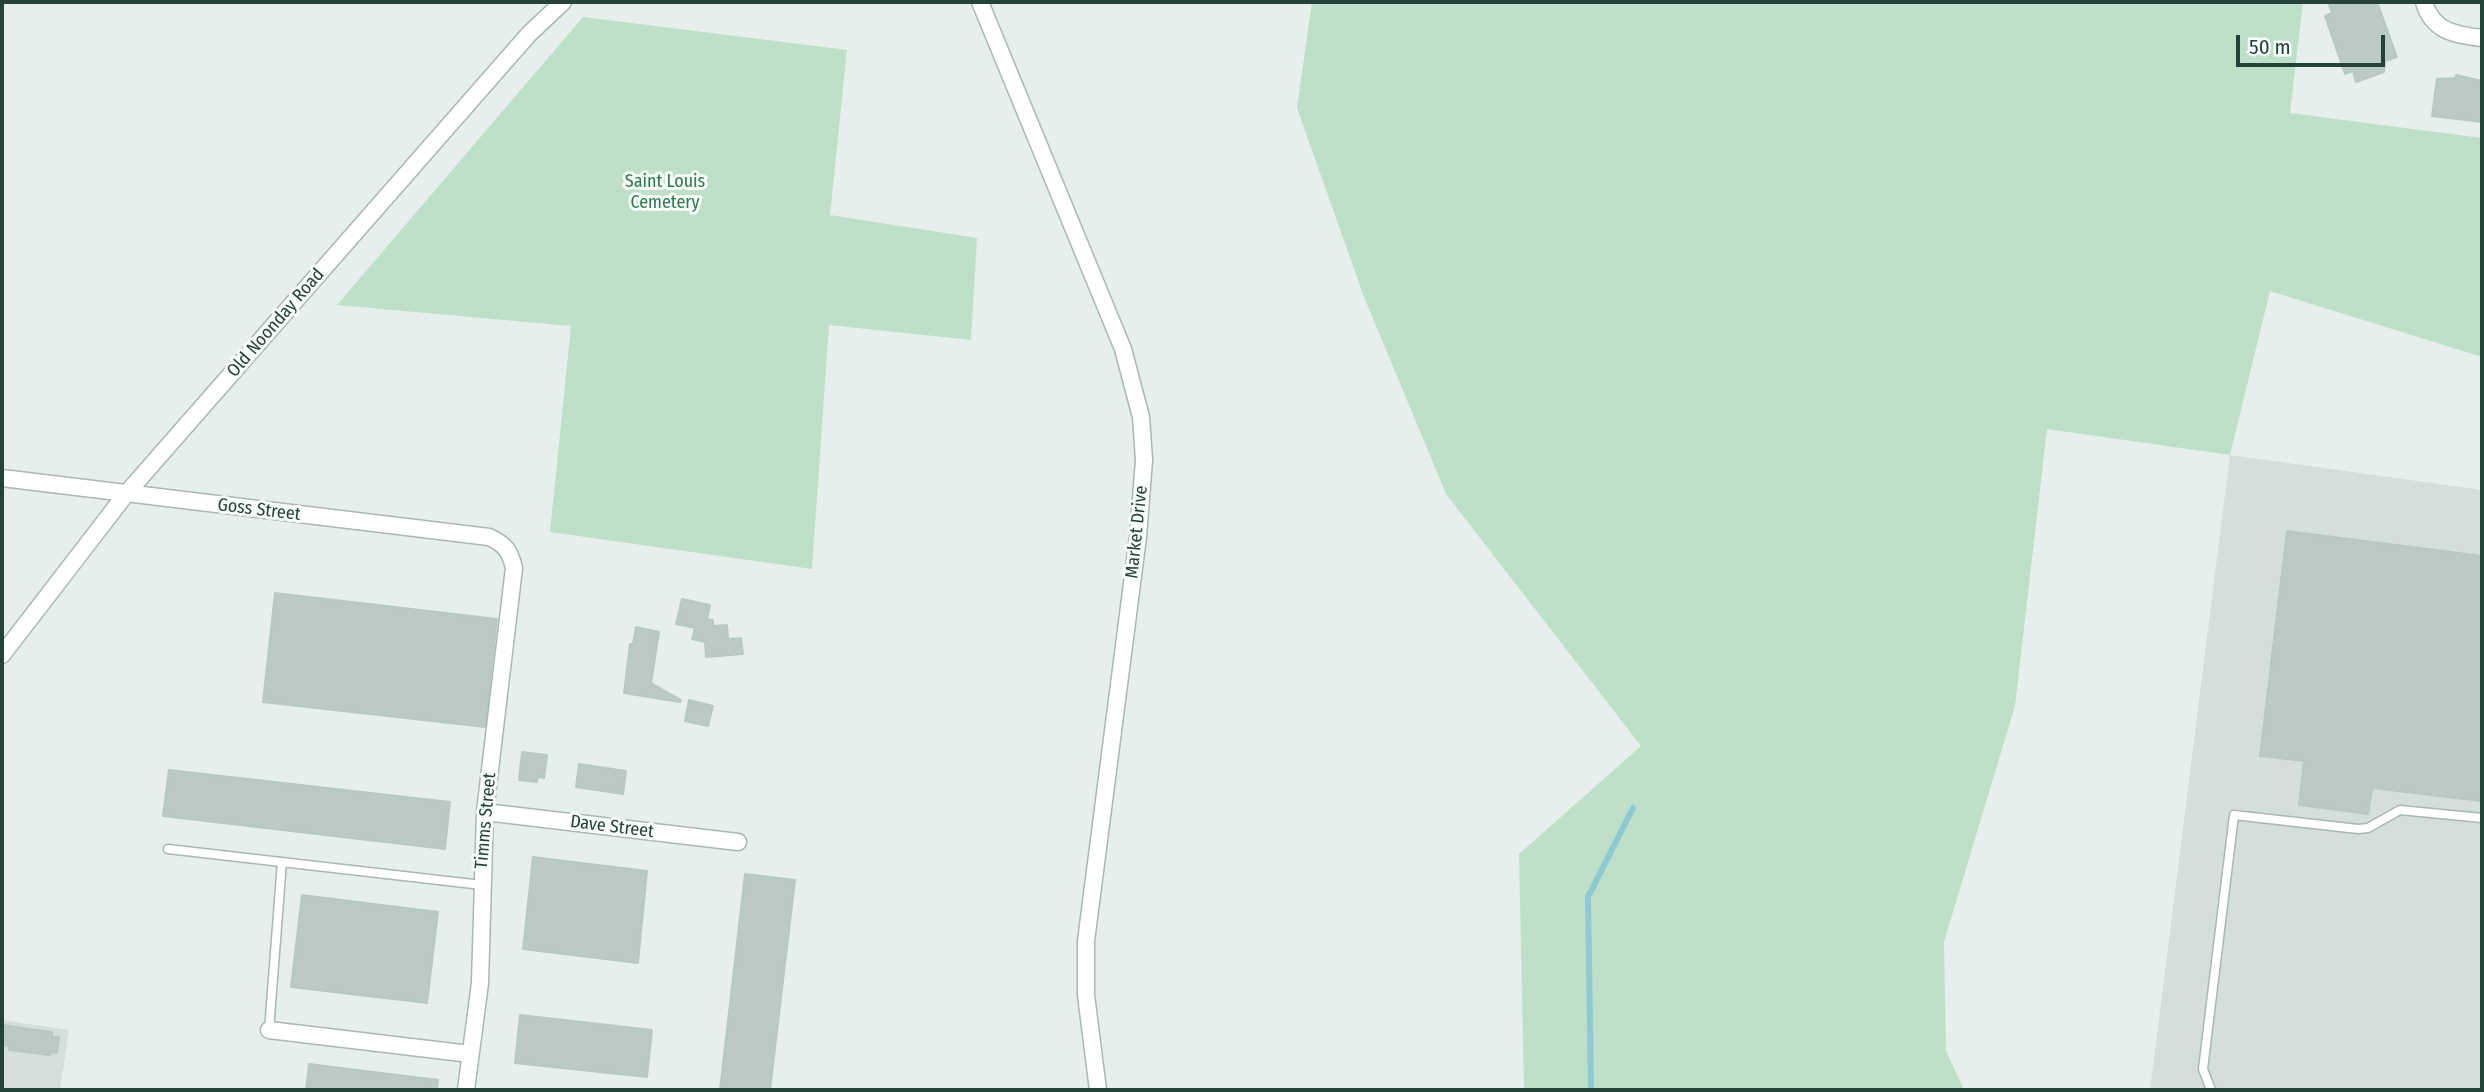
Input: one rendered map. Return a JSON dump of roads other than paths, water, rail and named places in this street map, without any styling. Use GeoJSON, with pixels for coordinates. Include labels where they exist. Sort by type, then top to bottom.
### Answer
{"type":"FeatureCollection","features":[{"type":"Feature","properties":{"kind":"street","name":"Old Noonday Road"},"geometry":{"type":"LineString","coordinates":[[2,655],[126,495],[529,34],[563,2]]}},
{"type":"Feature","properties":{"kind":"street","name":"Market Drive"},"geometry":{"type":"LineString","coordinates":[[980,2],[1123,349],[1142,427],[1144,460],[1138,537],[1086,941],[1088,1015],[1098,1090]]}},
{"type":"Feature","properties":{"kind":"street"},"geometry":{"type":"LineString","coordinates":[[2424,2],[2431,19],[2444,30],[2482,38]]}},
{"type":"Feature","properties":{"kind":"street","name":"Goss Street"},"geometry":{"type":"LineString","coordinates":[[2,478],[489,537],[502,543],[510,553]]}},
{"type":"Feature","properties":{"kind":"street","name":"Timms Street"},"geometry":{"type":"LineString","coordinates":[[466,1090],[480,983],[485,812],[514,568],[510,553]]}},
{"type":"Feature","properties":{"kind":"street","name":"Dave Street"},"geometry":{"type":"LineString","coordinates":[[485,812],[738,842]]}},
{"type":"Feature","properties":{"kind":"street"},"geometry":{"type":"LineString","coordinates":[[269,1030],[470,1054]]}},
{"type":"Feature","properties":{"kind":"lane"},"geometry":{"type":"LineString","coordinates":[[2211,1090],[2203,1069],[2234,816],[2358,829],[2368,828],[2400,810],[2482,818]]}},
{"type":"Feature","properties":{"kind":"lane"},"geometry":{"type":"LineString","coordinates":[[167,849],[482,885]]}},
{"type":"Feature","properties":{"kind":"lane"},"geometry":{"type":"LineString","coordinates":[[269,1030],[282,862]]}},
{"type":"Feature","properties":{"kind":"waterway"},"geometry":{"type":"LineString","coordinates":[[1591,1090],[1588,897],[1633,808]]}},
{"type":"Feature","properties":{"kind":"park label","name":"Saint Louis Cemetery"},"geometry":{"type":"Point","coordinates":[665,192]}}]}
